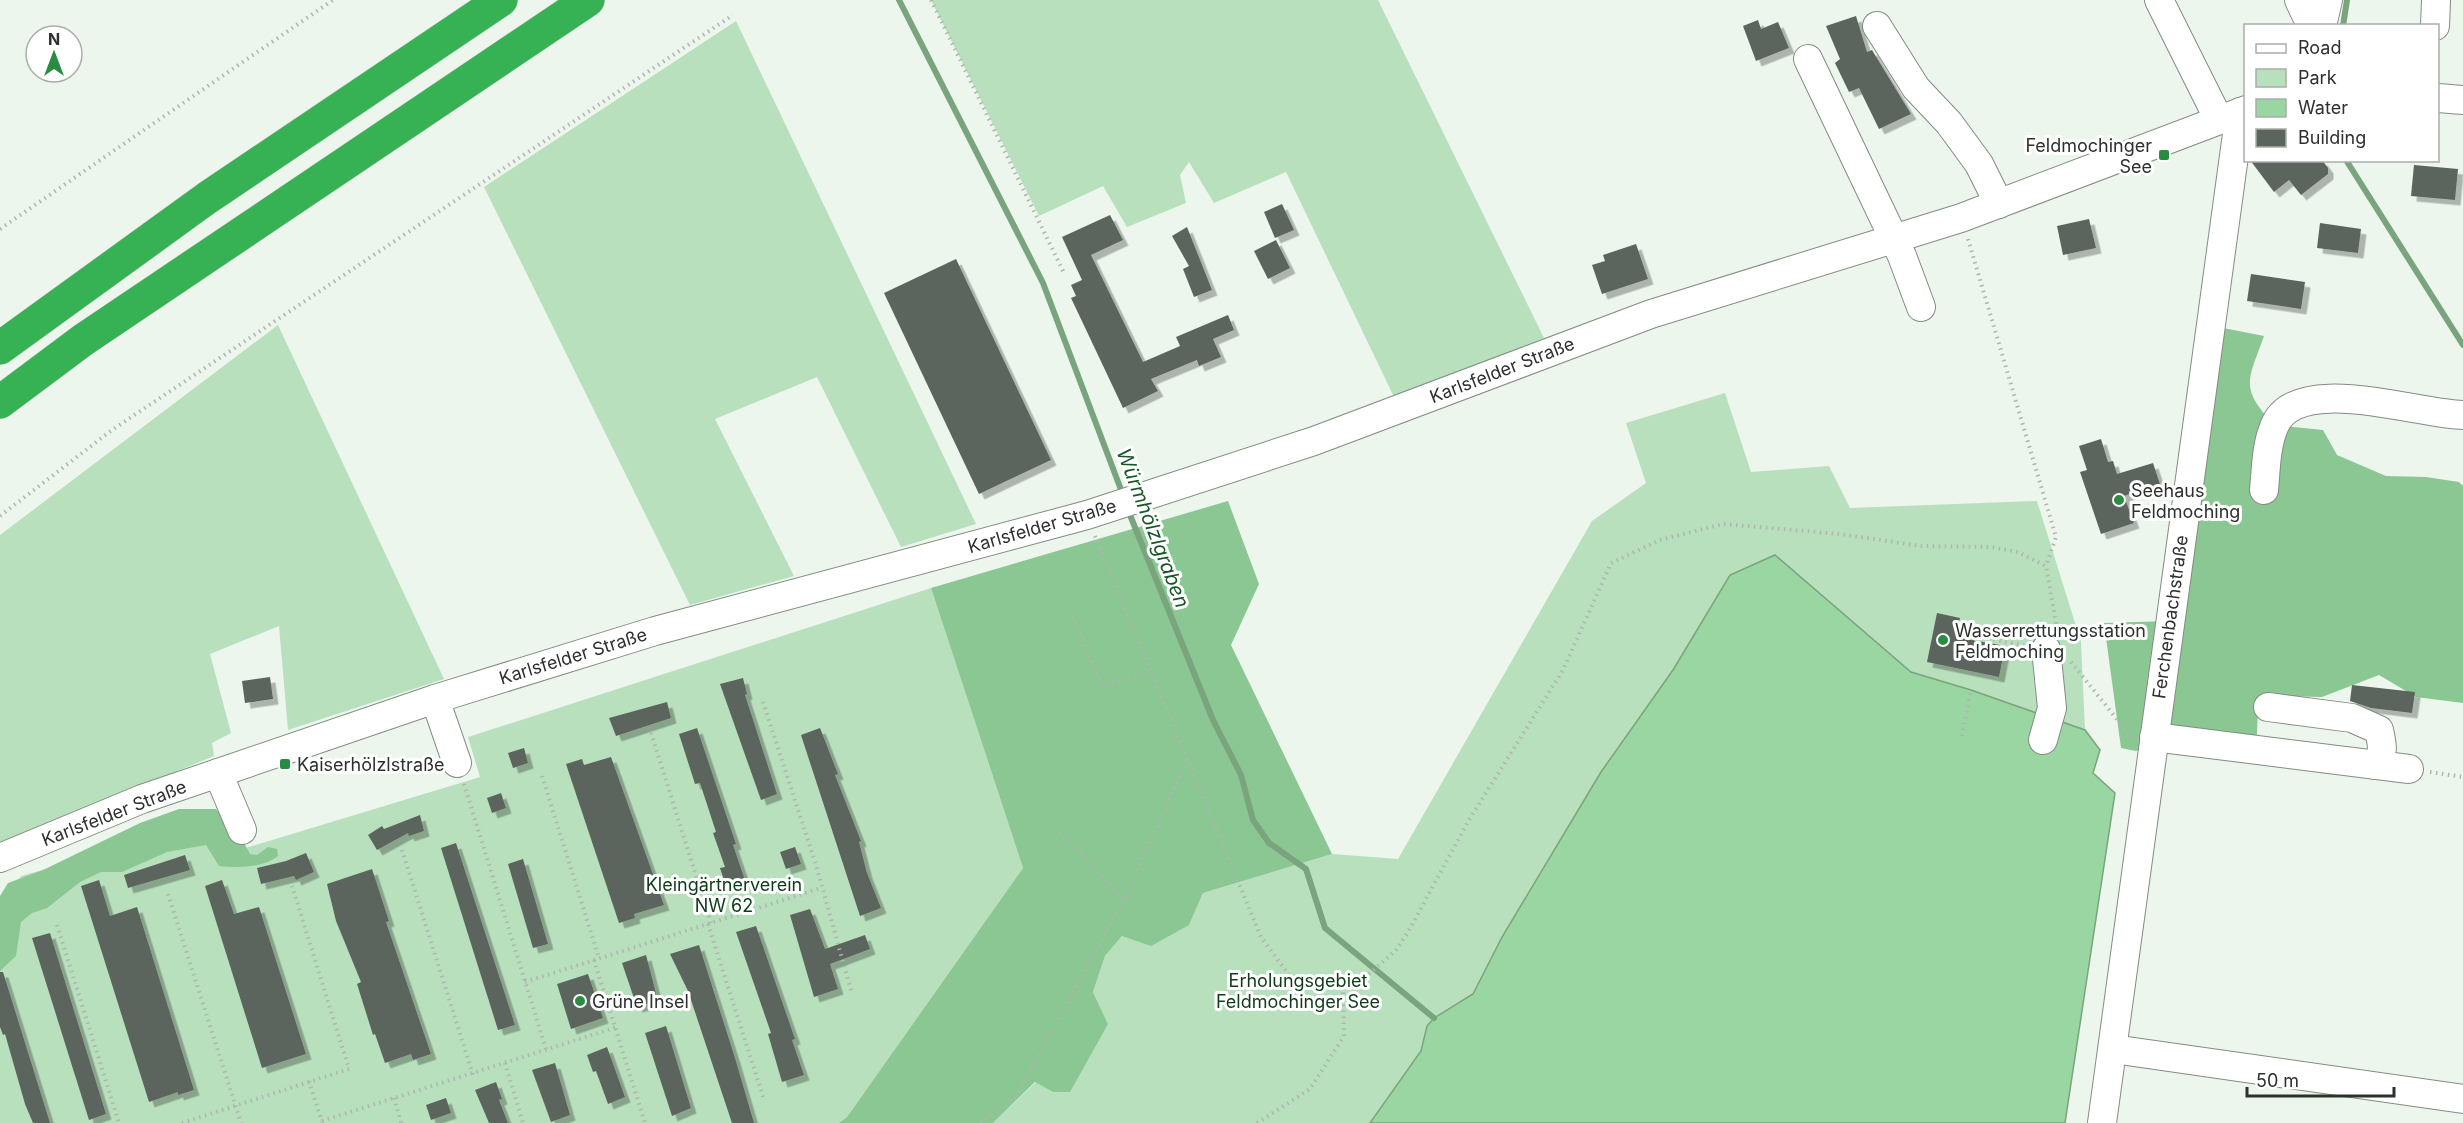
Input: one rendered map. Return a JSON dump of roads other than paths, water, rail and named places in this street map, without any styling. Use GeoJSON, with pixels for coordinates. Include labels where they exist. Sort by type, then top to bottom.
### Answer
{"type":"FeatureCollection","features":[{"type":"Feature","properties":{"kind":"highway"},"geometry":{"type":"LineString","coordinates":[[0,348],[207,198],[501,0]]}},
{"type":"Feature","properties":{"kind":"highway"},"geometry":{"type":"LineString","coordinates":[[0,402],[103,327],[588,0]]}},
{"type":"Feature","properties":{"kind":"street"},"geometry":{"type":"LineString","coordinates":[[2159,0],[2235,114]]}},
{"type":"Feature","properties":{"kind":"street"},"geometry":{"type":"LineString","coordinates":[[2299,0],[2306,15],[2318,24]]}},
{"type":"Feature","properties":{"kind":"street"},"geometry":{"type":"LineString","coordinates":[[2322,24],[2328,0]]}},
{"type":"Feature","properties":{"kind":"street"},"geometry":{"type":"LineString","coordinates":[[2435,24],[2436,0]]}},
{"type":"Feature","properties":{"kind":"street"},"geometry":{"type":"LineString","coordinates":[[1876,26],[1916,88],[1949,123],[1979,164],[1999,204]]}},
{"type":"Feature","properties":{"kind":"street"},"geometry":{"type":"LineString","coordinates":[[1808,59],[1842,126],[1921,307]]}},
{"type":"Feature","properties":{"kind":"street"},"geometry":{"type":"LineString","coordinates":[[2439,98],[2463,100]]}},
{"type":"Feature","properties":{"kind":"street","name":"Karlsfelder Straße"},"geometry":{"type":"LineString","coordinates":[[0,858],[142,799],[435,699],[655,631],[1103,520],[1145,496],[1314,441],[1652,314],[1894,241],[1999,204],[2235,114]]}},
{"type":"Feature","properties":{"kind":"street","name":"Ferchenbachstraße"},"geometry":{"type":"LineString","coordinates":[[2102,1123],[2235,114]]}},
{"type":"Feature","properties":{"kind":"street"},"geometry":{"type":"LineString","coordinates":[[2264,490],[2268,448],[2274,425],[2286,409],[2310,399],[2346,399],[2463,415]]}},
{"type":"Feature","properties":{"kind":"street"},"geometry":{"type":"LineString","coordinates":[[2043,740],[2052,708],[2052,640]]}},
{"type":"Feature","properties":{"kind":"street"},"geometry":{"type":"LineString","coordinates":[[435,699],[457,763]]}},
{"type":"Feature","properties":{"kind":"street"},"geometry":{"type":"LineString","coordinates":[[2268,707],[2352,718],[2379,730],[2383,748],[2381,758],[2375,765]]}},
{"type":"Feature","properties":{"kind":"street"},"geometry":{"type":"LineString","coordinates":[[2153,746],[2409,769]]}},
{"type":"Feature","properties":{"kind":"street"},"geometry":{"type":"LineString","coordinates":[[218,773],[242,830]]}},
{"type":"Feature","properties":{"kind":"street"},"geometry":{"type":"LineString","coordinates":[[2113,1049],[2463,1099]]}},
{"type":"Feature","properties":{"kind":"water"},"geometry":{"type":"Polygon","coordinates":[[[1775,555],[1911,672],[1971,690],[2085,730],[2100,750],[2093,773],[2115,793],[2065,1123],[1370,1123],[1421,1051],[1427,1026],[1434,1018],[1473,994],[1502,937],[1601,772],[1673,670],[1730,575],[1775,555]]]}},
{"type":"Feature","properties":{"kind":"waterway","name":"Würmhölzlgraben"},"geometry":{"type":"LineString","coordinates":[[899,0],[1043,283],[1123,495]]}},
{"type":"Feature","properties":{"kind":"waterway"},"geometry":{"type":"LineString","coordinates":[[2343,24],[2347,0]]}},
{"type":"Feature","properties":{"kind":"waterway"},"geometry":{"type":"LineString","coordinates":[[2347,162],[2463,345]]}},
{"type":"Feature","properties":{"kind":"waterway","name":"Würmhölzlgraben"},"geometry":{"type":"LineString","coordinates":[[1128,510],[1213,720],[1241,775],[1253,820],[1269,843],[1306,869],[1325,928],[1434,1018]]}},
{"type":"Feature","properties":{"kind":"place","name":"Feldmochinger See"},"geometry":{"type":"Point","coordinates":[2164,155]}},
{"type":"Feature","properties":{"kind":"place","name":"Seehaus Feldmoching"},"geometry":{"type":"Point","coordinates":[2119,500]}},
{"type":"Feature","properties":{"kind":"place","name":"Wasserrettungsstation Feldmoching"},"geometry":{"type":"Point","coordinates":[1943,640]}},
{"type":"Feature","properties":{"kind":"place","name":"Kaiserhölzlstraße"},"geometry":{"type":"Point","coordinates":[285,764]}},
{"type":"Feature","properties":{"kind":"place","name":"Grüne Insel"},"geometry":{"type":"Point","coordinates":[580,1001]}},
{"type":"Feature","properties":{"kind":"park label","name":"Kleingärtnerverein NW 62"},"geometry":{"type":"Point","coordinates":[724,894]}},
{"type":"Feature","properties":{"kind":"park label","name":"Erholungsgebiet Feldmochinger See"},"geometry":{"type":"Point","coordinates":[1298,990]}}]}
